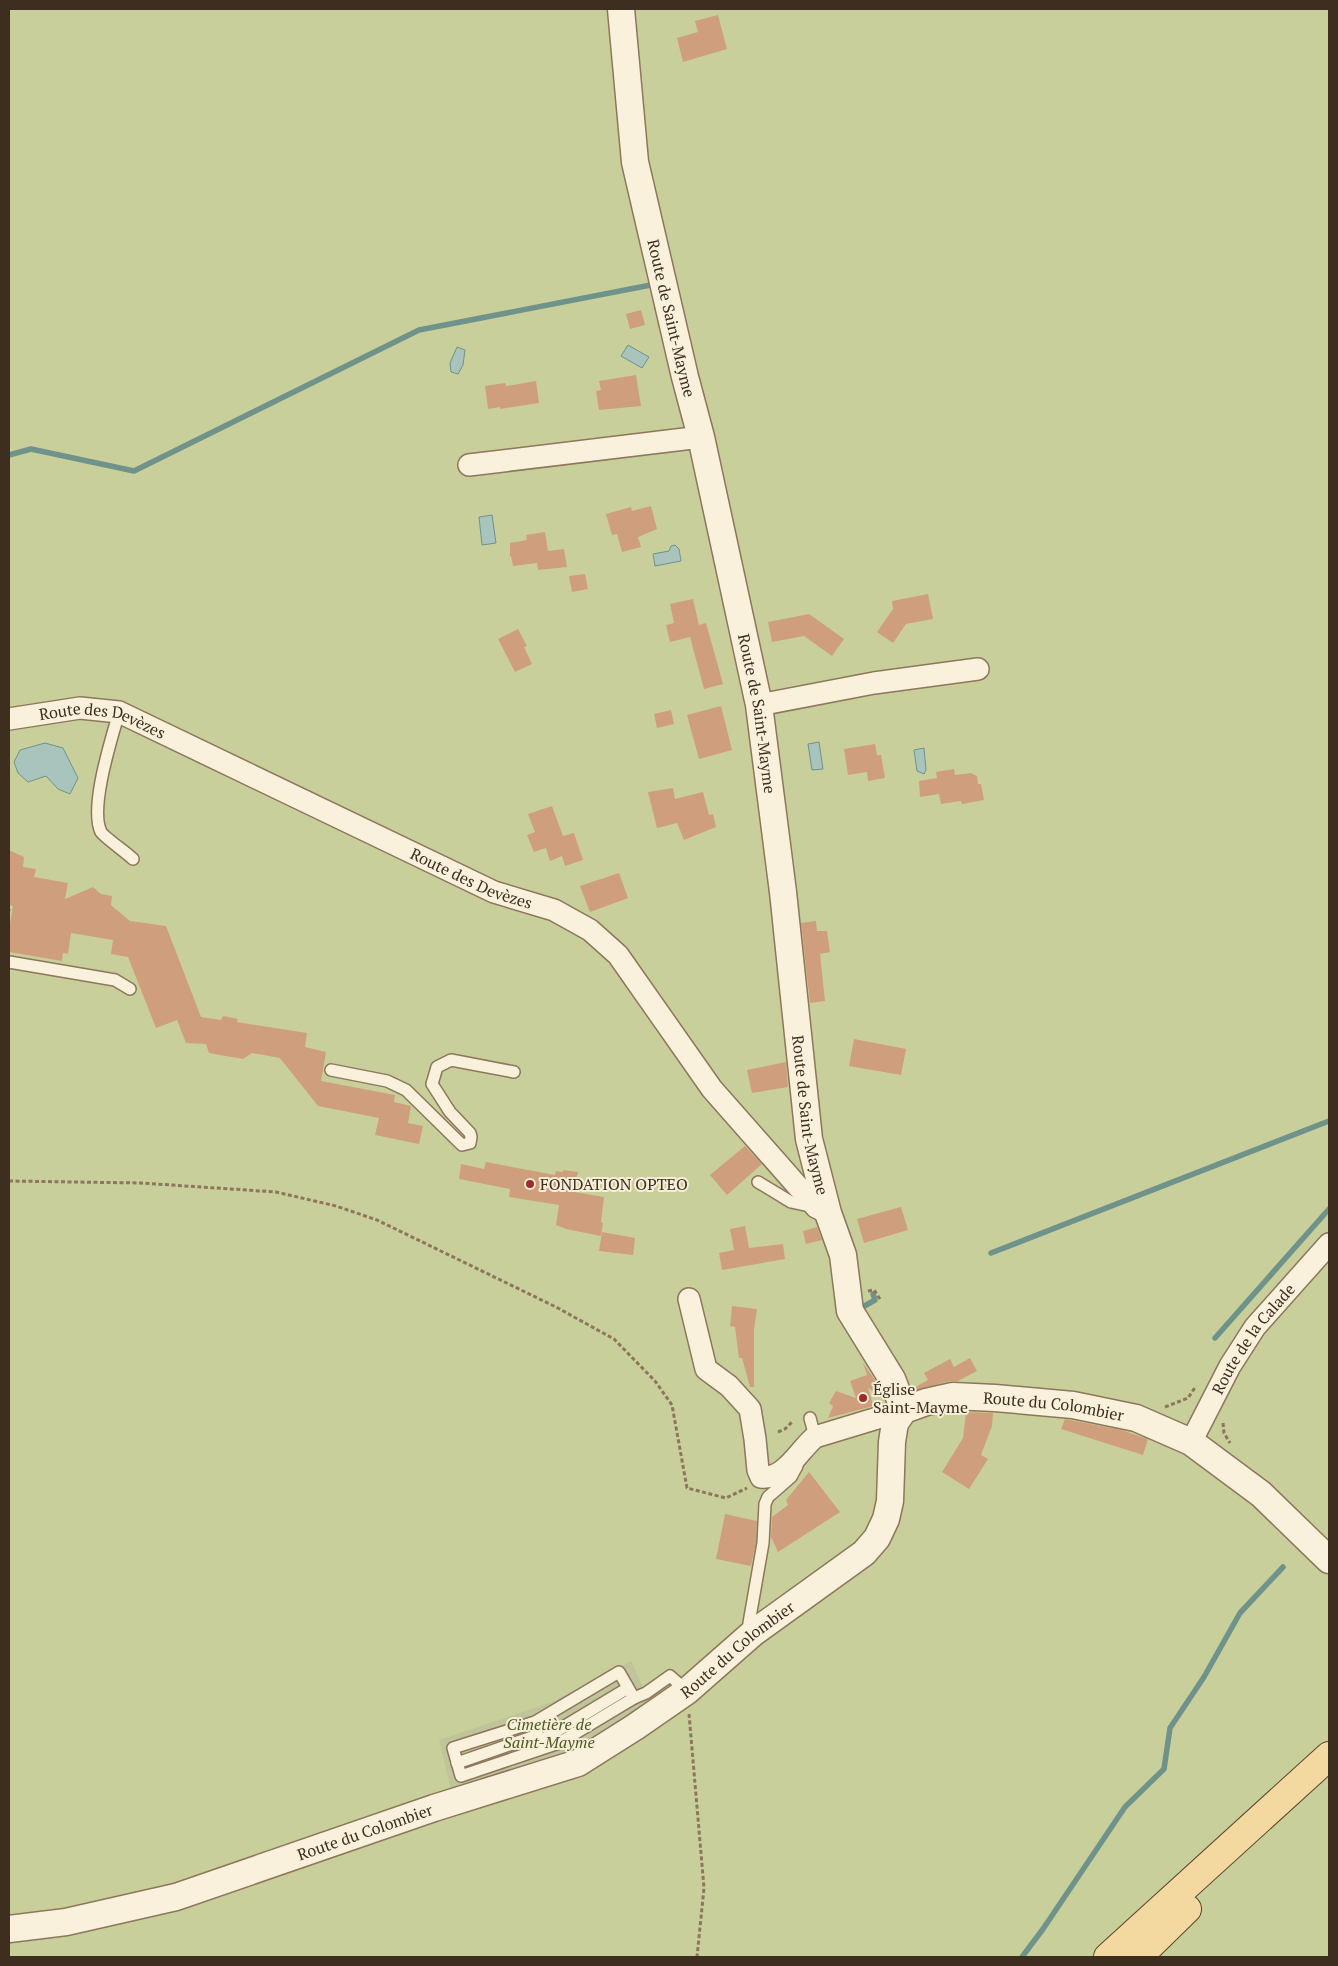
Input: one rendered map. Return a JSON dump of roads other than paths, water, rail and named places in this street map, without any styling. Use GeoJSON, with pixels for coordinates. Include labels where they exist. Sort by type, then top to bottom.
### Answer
{"type":"FeatureCollection","features":[{"type":"Feature","properties":{"kind":"main road"},"geometry":{"type":"LineString","coordinates":[[1108,1957],[1329,1756]]}},
{"type":"Feature","properties":{"kind":"main road"},"geometry":{"type":"LineString","coordinates":[[1138,1957],[1207,1890],[1281,1800]]}},
{"type":"Feature","properties":{"kind":"street","name":"Route de Saint-Mayme"},"geometry":{"type":"LineString","coordinates":[[621,9],[636,162],[682,368],[701,437],[759,705],[783,892],[809,1139],[822,1210],[843,1255],[850,1311],[862,1340],[892,1379],[904,1410]]}},
{"type":"Feature","properties":{"kind":"street"},"geometry":{"type":"LineString","coordinates":[[469,465],[701,437]]}},
{"type":"Feature","properties":{"kind":"street"},"geometry":{"type":"LineString","coordinates":[[759,705],[874,683],[978,669]]}},
{"type":"Feature","properties":{"kind":"street","name":"Route des Devèzes"},"geometry":{"type":"LineString","coordinates":[[9,719],[80,708],[119,712],[494,892],[554,910],[590,930],[618,955],[712,1089],[822,1210]]}},
{"type":"Feature","properties":{"kind":"street","name":"Route de la Calade"},"geometry":{"type":"LineString","coordinates":[[1191,1442],[1230,1366],[1255,1327],[1329,1244]]}},
{"type":"Feature","properties":{"kind":"street"},"geometry":{"type":"LineString","coordinates":[[689,1299],[706,1369],[729,1386],[750,1409],[756,1440],[758,1470],[761,1477],[768,1478],[776,1475],[800,1454],[806,1445],[812,1428],[904,1410]]}},
{"type":"Feature","properties":{"kind":"street","name":"Route du Colombier"},"geometry":{"type":"LineString","coordinates":[[9,1929],[66,1922],[176,1897],[434,1808],[578,1763],[687,1692],[753,1633],[864,1553],[876,1538],[886,1519],[890,1501],[892,1442],[895,1423],[904,1410],[926,1402],[953,1396],[995,1398],[1073,1405],[1136,1418],[1191,1442],[1261,1494],[1329,1560]]}},
{"type":"Feature","properties":{"kind":"lane"},"geometry":{"type":"LineString","coordinates":[[119,712],[109,746],[97,808],[101,832],[133,859]]}},
{"type":"Feature","properties":{"kind":"lane"},"geometry":{"type":"LineString","coordinates":[[9,962],[115,980],[130,989]]}},
{"type":"Feature","properties":{"kind":"lane"},"geometry":{"type":"LineString","coordinates":[[331,1070],[387,1081],[406,1090],[462,1144],[470,1143],[470,1133],[450,1112],[432,1084],[437,1067],[451,1060],[514,1072]]}},
{"type":"Feature","properties":{"kind":"lane"},"geometry":{"type":"LineString","coordinates":[[758,1182],[791,1202],[822,1210]]}},
{"type":"Feature","properties":{"kind":"lane"},"geometry":{"type":"LineString","coordinates":[[753,1633],[749,1623],[763,1543],[765,1504],[768,1497],[791,1477],[801,1458],[800,1454]]}},
{"type":"Feature","properties":{"kind":"lane"},"geometry":{"type":"LineString","coordinates":[[631,1693],[619,1672],[534,1722],[453,1748],[457,1763],[540,1741],[631,1693],[646,1693],[670,1676],[687,1692]]}},
{"type":"Feature","properties":{"kind":"lane"},"geometry":{"type":"LineString","coordinates":[[534,1722],[540,1741]]}},
{"type":"Feature","properties":{"kind":"water"},"geometry":{"type":"Polygon","coordinates":[[[628,345],[649,357],[642,368],[621,356],[628,345]]]}},
{"type":"Feature","properties":{"kind":"water"},"geometry":{"type":"Polygon","coordinates":[[[457,347],[465,350],[463,365],[458,374],[451,372],[450,363],[457,347]]]}},
{"type":"Feature","properties":{"kind":"water"},"geometry":{"type":"Polygon","coordinates":[[[492,515],[496,543],[482,545],[479,517],[492,515]]]}},
{"type":"Feature","properties":{"kind":"water"},"geometry":{"type":"Polygon","coordinates":[[[675,545],[679,549],[681,561],[655,566],[653,554],[669,551],[671,546],[675,545]]]}},
{"type":"Feature","properties":{"kind":"water"},"geometry":{"type":"Polygon","coordinates":[[[819,742],[823,769],[812,770],[808,744],[819,742]]]}},
{"type":"Feature","properties":{"kind":"water"},"geometry":{"type":"Polygon","coordinates":[[[45,743],[63,748],[78,778],[70,794],[58,789],[46,776],[28,782],[18,773],[14,762],[20,750],[45,743]]]}},
{"type":"Feature","properties":{"kind":"water"},"geometry":{"type":"Polygon","coordinates":[[[924,748],[926,770],[924,774],[917,771],[914,750],[924,748]]]}},
{"type":"Feature","properties":{"kind":"waterway"},"geometry":{"type":"LineString","coordinates":[[9,455],[31,449],[134,471],[419,330],[656,284]]}},
{"type":"Feature","properties":{"kind":"waterway"},"geometry":{"type":"LineString","coordinates":[[991,1253],[1329,1121]]}},
{"type":"Feature","properties":{"kind":"waterway"},"geometry":{"type":"LineString","coordinates":[[1215,1338],[1329,1209]]}},
{"type":"Feature","properties":{"kind":"waterway"},"geometry":{"type":"LineString","coordinates":[[859,1309],[875,1300],[873,1294]]}},
{"type":"Feature","properties":{"kind":"waterway"},"geometry":{"type":"LineString","coordinates":[[1022,1957],[1125,1807],[1164,1769],[1170,1728],[1204,1677],[1240,1613],[1283,1567]]}},
{"type":"Feature","properties":{"kind":"place","name":"FONDATION OPTEO"},"geometry":{"type":"Point","coordinates":[530,1184]}},
{"type":"Feature","properties":{"kind":"place","name":"Église Saint-Mayme"},"geometry":{"type":"Point","coordinates":[863,1398]}},
{"type":"Feature","properties":{"kind":"park label","name":"Cimetière de Saint-Mayme"},"geometry":{"type":"Point","coordinates":[549,1733]}}]}
